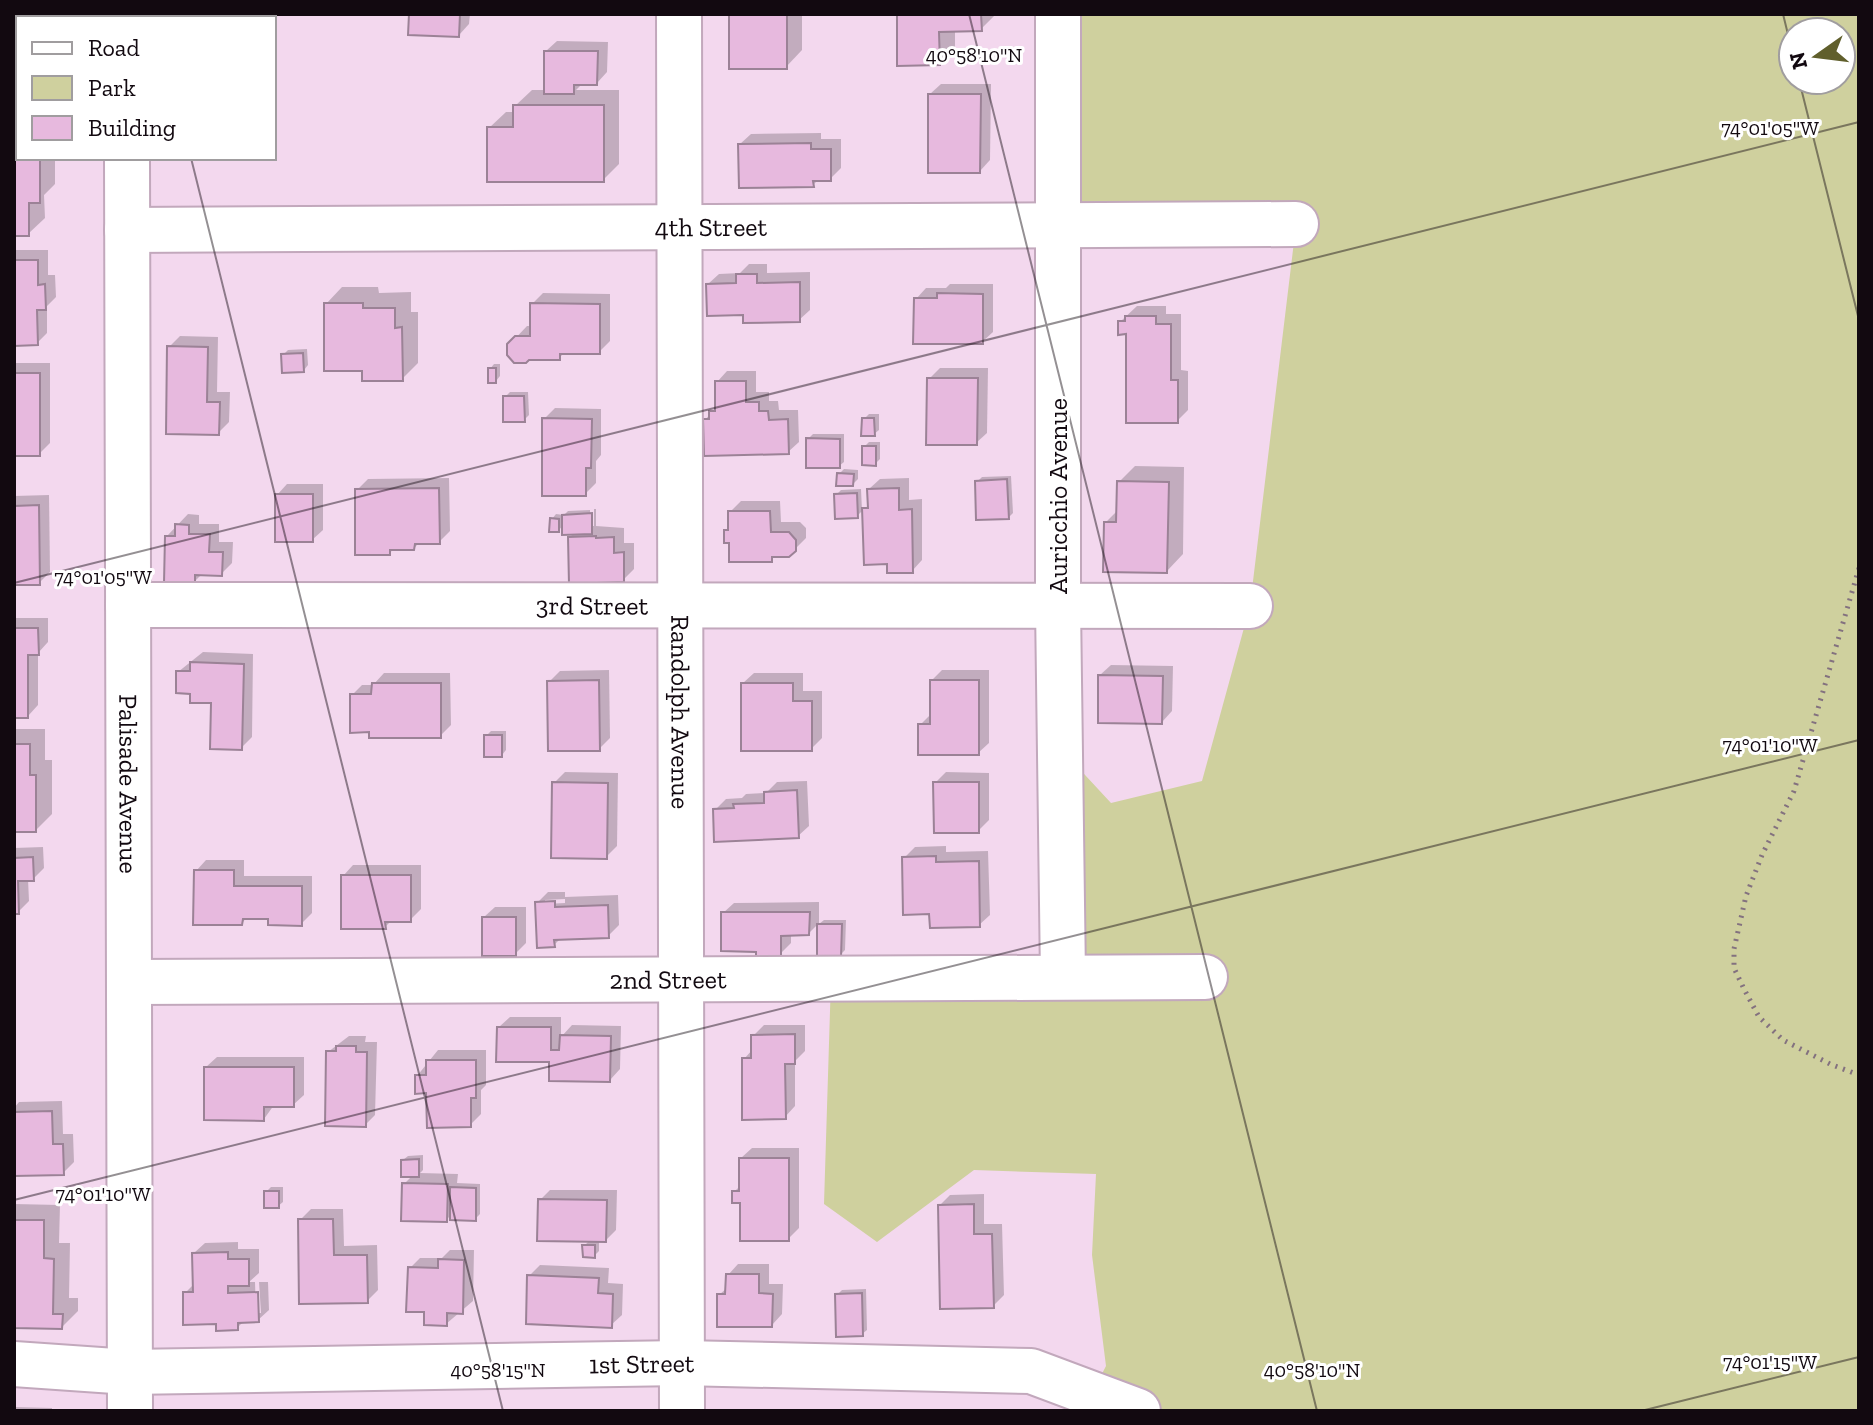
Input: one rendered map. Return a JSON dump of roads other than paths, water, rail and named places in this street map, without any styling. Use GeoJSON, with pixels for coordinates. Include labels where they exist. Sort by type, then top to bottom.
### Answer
{"type":"FeatureCollection","features":[{"type":"Feature","properties":{"kind":"street","name":"Randolph Avenue"},"geometry":{"type":"LineString","coordinates":[[679,14],[682,1411]]}},
{"type":"Feature","properties":{"kind":"street","name":"Auricchio Avenue"},"geometry":{"type":"LineString","coordinates":[[1058,14],[1058,606],[1063,977]]}},
{"type":"Feature","properties":{"kind":"street","name":"Palisade Avenue"},"geometry":{"type":"LineString","coordinates":[[127,160],[130,1391]]}},
{"type":"Feature","properties":{"kind":"street","name":"4th Street"},"geometry":{"type":"LineString","coordinates":[[127,230],[1296,224]]}},
{"type":"Feature","properties":{"kind":"street","name":"3rd Street"},"geometry":{"type":"LineString","coordinates":[[128,605],[1250,606]]}},
{"type":"Feature","properties":{"kind":"street","name":"2nd Street"},"geometry":{"type":"LineString","coordinates":[[130,982],[1205,977]]}},
{"type":"Feature","properties":{"kind":"street","name":"1st Street"},"geometry":{"type":"LineString","coordinates":[[14,1364],[130,1391],[682,1363],[1031,1371],[1138,1411]]}}]}
